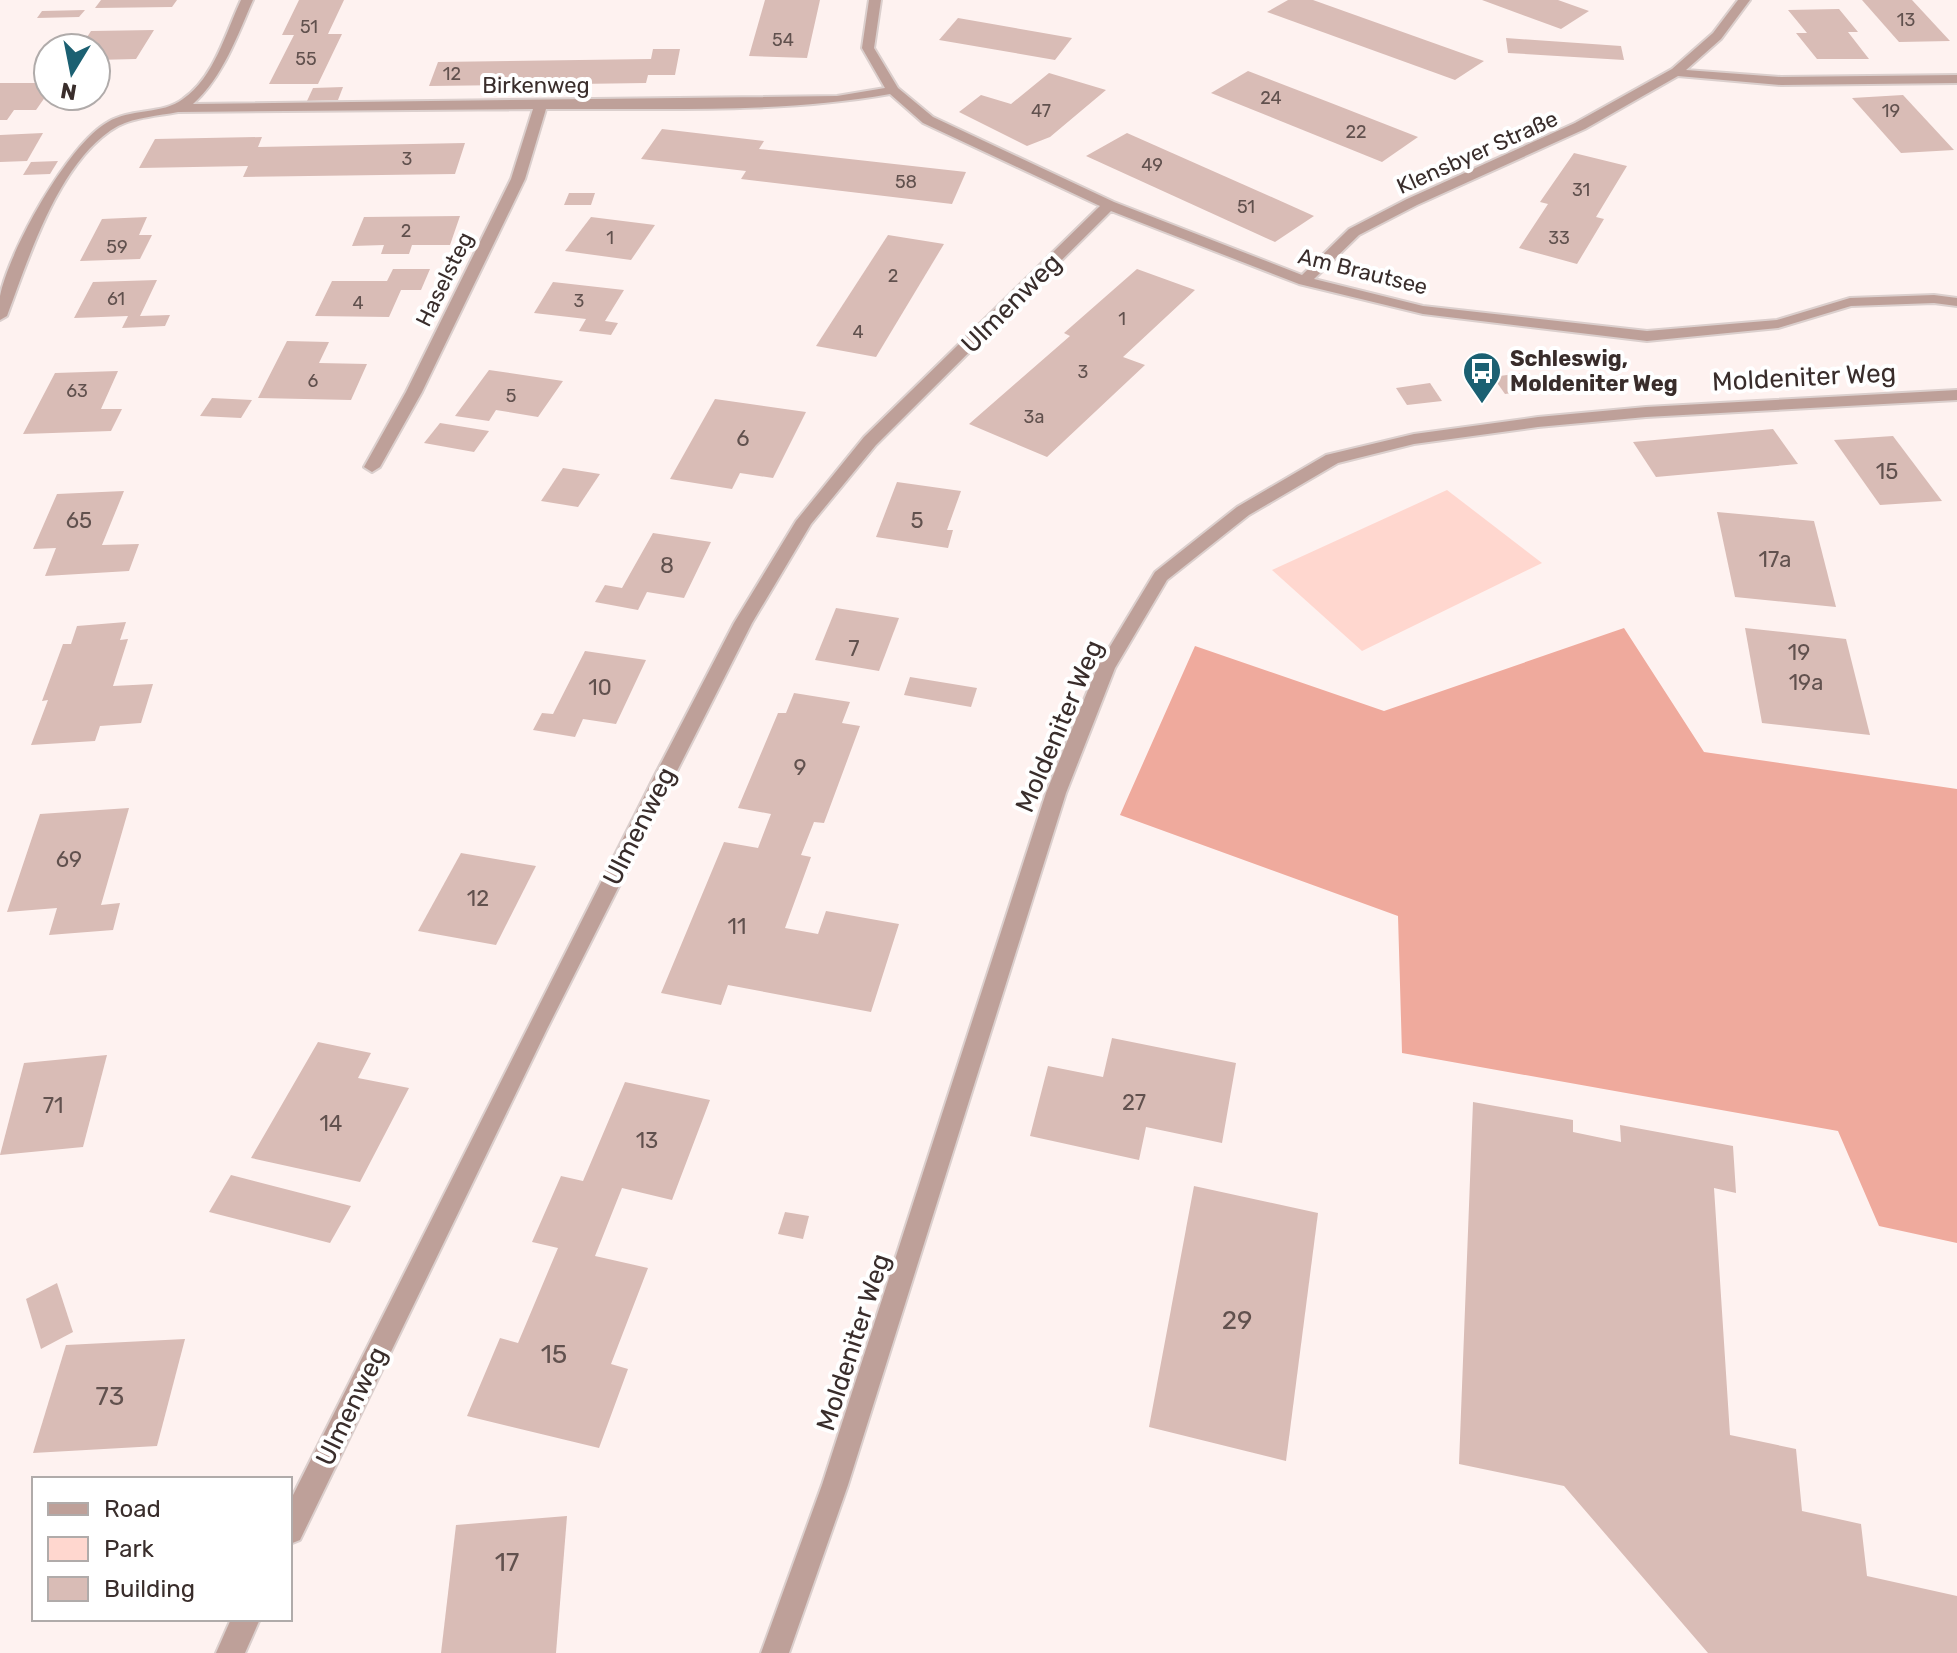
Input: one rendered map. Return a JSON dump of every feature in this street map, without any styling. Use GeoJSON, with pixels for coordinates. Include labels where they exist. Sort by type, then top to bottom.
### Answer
{"type":"FeatureCollection","features":[{"type":"Feature","properties":{"kind":"street"},"geometry":{"type":"LineString","coordinates":[[178,108],[203,91],[247,0]]}},
{"type":"Feature","properties":{"kind":"street","name":"Am Brautsee"},"geometry":{"type":"LineString","coordinates":[[875,0],[868,48],[893,90],[928,120],[1109,205],[1304,281],[1423,310],[1647,336],[1778,324],[1850,302],[1934,299],[1957,302]]}},
{"type":"Feature","properties":{"kind":"street","name":"Klensbyer Straße"},"geometry":{"type":"LineString","coordinates":[[1304,281],[1354,232],[1412,202],[1580,126],[1676,72],[1717,36],[1744,0]]}},
{"type":"Feature","properties":{"kind":"street"},"geometry":{"type":"LineString","coordinates":[[1676,72],[1738,81],[1798,83],[1957,79]]}},
{"type":"Feature","properties":{"kind":"street","name":"Birkenweg"},"geometry":{"type":"LineString","coordinates":[[0,316],[18,268],[60,180],[86,147],[107,127],[125,118],[178,108],[780,103],[837,100],[893,90]]}},
{"type":"Feature","properties":{"kind":"street","name":"Haselsteg"},"geometry":{"type":"LineString","coordinates":[[372,467],[414,392],[518,179],[541,104]]}},
{"type":"Feature","properties":{"kind":"street","name":"Ulmenweg"},"geometry":{"type":"LineString","coordinates":[[292,1526],[630,844],[743,623],[804,521],[870,441],[1109,205]]}},
{"type":"Feature","properties":{"kind":"street","name":"Moldeniter Weg"},"geometry":{"type":"LineString","coordinates":[[775,1653],[835,1485],[1056,793],[1106,668],[1161,576],[1243,511],[1332,459],[1414,439],[1538,422],[1646,412],[1957,395]]}},
{"type":"Feature","properties":{"kind":"street"},"geometry":{"type":"LineString","coordinates":[[230,1653],[245,1621]]}},
{"type":"Feature","properties":{"kind":"green space"},"geometry":{"type":"Polygon","coordinates":[[[1447,490],[1542,563],[1362,651],[1272,570],[1447,490]]]}},
{"type":"Feature","properties":{"kind":"shaded area"},"geometry":{"type":"Polygon","coordinates":[[[1624,628],[1704,752],[1957,789],[1957,1243],[1879,1226],[1838,1131],[1402,1053],[1398,916],[1120,815],[1195,646],[1384,711],[1624,628]]]}},
{"type":"Feature","properties":{"kind":"building"},"geometry":{"type":"Polygon","coordinates":[[[101,0],[177,0],[172,7],[95,8],[101,0]]]}},
{"type":"Feature","properties":{"kind":"building"},"geometry":{"type":"Polygon","coordinates":[[[299,0],[344,0],[328,34],[342,34],[318,84],[269,84],[294,35],[282,35],[299,0]]]}},
{"type":"Feature","properties":{"kind":"building"},"geometry":{"type":"Polygon","coordinates":[[[765,0],[820,0],[807,58],[749,56],[765,0]]]}},
{"type":"Feature","properties":{"kind":"building"},"geometry":{"type":"Polygon","coordinates":[[[1288,0],[1313,0],[1484,61],[1455,80],[1267,12],[1288,0]]]}},
{"type":"Feature","properties":{"kind":"building"},"geometry":{"type":"Polygon","coordinates":[[[1482,0],[1558,0],[1589,11],[1561,29],[1482,0]]]}},
{"type":"Feature","properties":{"kind":"building"},"geometry":{"type":"Polygon","coordinates":[[[1862,0],[1912,0],[1950,41],[1899,42],[1862,0]]]}},
{"type":"Feature","properties":{"kind":"building"},"geometry":{"type":"Polygon","coordinates":[[[1839,9],[1858,32],[1848,32],[1869,59],[1817,59],[1796,33],[1807,33],[1788,10],[1839,9]]]}},
{"type":"Feature","properties":{"kind":"building"},"geometry":{"type":"Polygon","coordinates":[[[85,10],[79,17],[37,18],[42,11],[85,10]]]}},
{"type":"Feature","properties":{"kind":"building"},"geometry":{"type":"Polygon","coordinates":[[[958,18],[1072,38],[1055,60],[939,40],[958,18]]]}},
{"type":"Feature","properties":{"kind":"building"},"geometry":{"type":"Polygon","coordinates":[[[154,30],[136,59],[112,60],[112,32],[91,31],[154,30]]]}},
{"type":"Feature","properties":{"kind":"building"},"geometry":{"type":"Polygon","coordinates":[[[1506,38],[1621,46],[1624,60],[1508,53],[1506,38]]]}},
{"type":"Feature","properties":{"kind":"building"},"geometry":{"type":"Polygon","coordinates":[[[653,49],[680,49],[675,75],[648,75],[646,83],[429,86],[438,62],[651,59],[653,49]]]}},
{"type":"Feature","properties":{"kind":"building"},"geometry":{"type":"Polygon","coordinates":[[[1248,71],[1418,137],[1382,162],[1211,93],[1248,71]]]}},
{"type":"Feature","properties":{"kind":"building"},"geometry":{"type":"Polygon","coordinates":[[[1049,73],[1106,90],[1050,137],[1027,146],[959,112],[981,95],[1011,104],[1049,73]]]}},
{"type":"Feature","properties":{"kind":"building"},"geometry":{"type":"Polygon","coordinates":[[[0,83],[32,83],[32,110],[14,110],[7,120],[0,120],[0,83]]]}},
{"type":"Feature","properties":{"kind":"building"},"geometry":{"type":"Polygon","coordinates":[[[343,87],[338,100],[307,101],[313,88],[343,87]]]}},
{"type":"Feature","properties":{"kind":"building"},"geometry":{"type":"Polygon","coordinates":[[[1903,95],[1954,150],[1901,153],[1852,98],[1903,95]]]}},
{"type":"Feature","properties":{"kind":"building"},"geometry":{"type":"Polygon","coordinates":[[[662,129],[764,141],[759,149],[966,172],[952,204],[741,179],[746,171],[641,159],[662,129]]]}},
{"type":"Feature","properties":{"kind":"building"},"geometry":{"type":"Polygon","coordinates":[[[43,133],[27,161],[0,162],[0,135],[43,133]]]}},
{"type":"Feature","properties":{"kind":"building"},"geometry":{"type":"Polygon","coordinates":[[[1127,133],[1314,216],[1275,242],[1086,156],[1127,133]]]}},
{"type":"Feature","properties":{"kind":"building"},"geometry":{"type":"Polygon","coordinates":[[[262,137],[258,147],[465,143],[455,174],[243,177],[248,166],[139,168],[155,139],[262,137]]]}},
{"type":"Feature","properties":{"kind":"building"},"geometry":{"type":"Polygon","coordinates":[[[1574,153],[1627,166],[1596,217],[1604,219],[1577,264],[1519,248],[1548,204],[1540,202],[1574,153]]]}},
{"type":"Feature","properties":{"kind":"building"},"geometry":{"type":"Polygon","coordinates":[[[58,161],[50,174],[23,175],[31,162],[58,161]]]}},
{"type":"Feature","properties":{"kind":"building"},"geometry":{"type":"Polygon","coordinates":[[[569,193],[595,193],[591,205],[564,205],[569,193]]]}},
{"type":"Feature","properties":{"kind":"building"},"geometry":{"type":"Polygon","coordinates":[[[460,216],[450,245],[412,245],[409,254],[381,254],[384,245],[352,246],[364,217],[460,216]]]}},
{"type":"Feature","properties":{"kind":"building"},"geometry":{"type":"Polygon","coordinates":[[[147,217],[139,235],[152,235],[140,259],[80,261],[102,219],[147,217]]]}},
{"type":"Feature","properties":{"kind":"building"},"geometry":{"type":"Polygon","coordinates":[[[591,217],[655,225],[631,260],[565,251],[591,217]]]}},
{"type":"Feature","properties":{"kind":"building"},"geometry":{"type":"Polygon","coordinates":[[[888,235],[944,244],[876,357],[816,346],[888,235]]]}},
{"type":"Feature","properties":{"kind":"building"},"geometry":{"type":"Polygon","coordinates":[[[393,269],[430,269],[421,290],[401,290],[389,317],[315,316],[332,281],[387,281],[393,269]]]}},
{"type":"Feature","properties":{"kind":"building"},"geometry":{"type":"Polygon","coordinates":[[[1137,269],[1195,290],[1123,357],[1145,365],[1047,457],[969,424],[1070,336],[1064,333],[1137,269]]]}},
{"type":"Feature","properties":{"kind":"building"},"geometry":{"type":"Polygon","coordinates":[[[157,280],[140,316],[170,315],[165,326],[122,328],[128,316],[74,318],[93,282],[157,280]]]}},
{"type":"Feature","properties":{"kind":"building"},"geometry":{"type":"Polygon","coordinates":[[[553,282],[624,290],[605,321],[618,323],[611,335],[579,331],[586,319],[534,313],[553,282]]]}},
{"type":"Feature","properties":{"kind":"building"},"geometry":{"type":"Polygon","coordinates":[[[287,341],[329,342],[319,363],[367,364],[351,400],[258,398],[287,341]]]}},
{"type":"Feature","properties":{"kind":"building"},"geometry":{"type":"Polygon","coordinates":[[[489,370],[563,381],[538,417],[496,410],[489,421],[455,416],[489,370]]]}},
{"type":"Feature","properties":{"kind":"building"},"geometry":{"type":"Polygon","coordinates":[[[118,371],[101,409],[122,409],[111,431],[23,434],[55,373],[118,371]]]}},
{"type":"Feature","properties":{"kind":"building"},"geometry":{"type":"Polygon","coordinates":[[[1527,372],[1540,389],[1505,394],[1493,377],[1527,372]]]}},
{"type":"Feature","properties":{"kind":"building"},"geometry":{"type":"Polygon","coordinates":[[[1430,383],[1442,401],[1407,405],[1396,388],[1430,383]]]}},
{"type":"Feature","properties":{"kind":"building"},"geometry":{"type":"Polygon","coordinates":[[[212,398],[252,400],[241,418],[200,416],[212,398]]]}},
{"type":"Feature","properties":{"kind":"building"},"geometry":{"type":"Polygon","coordinates":[[[715,399],[806,412],[773,478],[740,473],[732,489],[670,479],[715,399]]]}},
{"type":"Feature","properties":{"kind":"building"},"geometry":{"type":"Polygon","coordinates":[[[440,423],[489,431],[474,452],[424,443],[440,423]]]}},
{"type":"Feature","properties":{"kind":"building"},"geometry":{"type":"Polygon","coordinates":[[[1773,429],[1798,464],[1656,477],[1633,442],[1773,429]]]}},
{"type":"Feature","properties":{"kind":"building"},"geometry":{"type":"Polygon","coordinates":[[[1893,436],[1942,501],[1880,505],[1834,440],[1893,436]]]}},
{"type":"Feature","properties":{"kind":"building"},"geometry":{"type":"Polygon","coordinates":[[[563,468],[600,474],[578,507],[541,501],[563,468]]]}},
{"type":"Feature","properties":{"kind":"building"},"geometry":{"type":"Polygon","coordinates":[[[897,482],[961,491],[947,530],[953,530],[948,548],[876,537],[897,482]]]}},
{"type":"Feature","properties":{"kind":"building"},"geometry":{"type":"Polygon","coordinates":[[[124,491],[102,545],[139,544],[129,571],[45,576],[56,548],[33,549],[57,494],[124,491]]]}},
{"type":"Feature","properties":{"kind":"building"},"geometry":{"type":"Polygon","coordinates":[[[1717,512],[1814,521],[1836,607],[1735,597],[1717,512]]]}},
{"type":"Feature","properties":{"kind":"building"},"geometry":{"type":"Polygon","coordinates":[[[653,533],[711,542],[684,598],[647,592],[638,610],[595,602],[605,585],[622,588],[653,533]]]}},
{"type":"Feature","properties":{"kind":"building"},"geometry":{"type":"Polygon","coordinates":[[[836,608],[899,618],[879,671],[815,660],[836,608]]]}},
{"type":"Feature","properties":{"kind":"building"},"geometry":{"type":"Polygon","coordinates":[[[126,622],[120,640],[128,639],[113,686],[153,684],[141,723],[100,726],[95,741],[31,745],[48,700],[42,701],[63,644],[71,644],[77,626],[126,622]]]}},
{"type":"Feature","properties":{"kind":"building"},"geometry":{"type":"Polygon","coordinates":[[[1745,628],[1846,639],[1870,735],[1762,723],[1745,628]]]}},
{"type":"Feature","properties":{"kind":"building"},"geometry":{"type":"Polygon","coordinates":[[[585,651],[646,660],[616,724],[583,719],[575,737],[533,730],[542,713],[553,714],[585,651]]]}},
{"type":"Feature","properties":{"kind":"building"},"geometry":{"type":"Polygon","coordinates":[[[910,677],[977,688],[971,707],[904,695],[910,677]]]}},
{"type":"Feature","properties":{"kind":"building"},"geometry":{"type":"Polygon","coordinates":[[[794,693],[850,702],[842,723],[860,726],[824,823],[814,822],[801,855],[811,857],[785,928],[818,934],[826,911],[899,924],[871,1012],[728,985],[721,1005],[661,993],[724,842],[758,848],[771,814],[738,808],[778,713],[786,713],[794,693]]]}},
{"type":"Feature","properties":{"kind":"building"},"geometry":{"type":"Polygon","coordinates":[[[129,808],[101,905],[120,903],[113,930],[49,935],[57,908],[7,912],[40,814],[129,808]]]}},
{"type":"Feature","properties":{"kind":"building"},"geometry":{"type":"Polygon","coordinates":[[[461,853],[536,866],[496,945],[418,931],[461,853]]]}},
{"type":"Feature","properties":{"kind":"building"},"geometry":{"type":"Polygon","coordinates":[[[1112,1038],[1236,1063],[1222,1143],[1146,1127],[1139,1160],[1030,1136],[1048,1066],[1103,1077],[1112,1038]]]}},
{"type":"Feature","properties":{"kind":"building"},"geometry":{"type":"Polygon","coordinates":[[[318,1042],[371,1053],[358,1078],[409,1088],[360,1182],[251,1158],[318,1042]]]}},
{"type":"Feature","properties":{"kind":"building"},"geometry":{"type":"Polygon","coordinates":[[[107,1055],[83,1147],[0,1155],[24,1063],[107,1055]]]}},
{"type":"Feature","properties":{"kind":"building"},"geometry":{"type":"Polygon","coordinates":[[[625,1082],[710,1100],[672,1200],[622,1188],[595,1256],[648,1268],[611,1364],[628,1369],[599,1448],[467,1416],[500,1338],[518,1343],[558,1248],[532,1242],[561,1176],[583,1181],[625,1082]]]}},
{"type":"Feature","properties":{"kind":"building"},"geometry":{"type":"Polygon","coordinates":[[[1473,1102],[1573,1120],[1573,1132],[1621,1142],[1620,1125],[1733,1146],[1736,1193],[1714,1188],[1730,1435],[1796,1449],[1802,1511],[1861,1524],[1867,1576],[1957,1596],[1957,1653],[1708,1653],[1564,1486],[1459,1464],[1473,1102]]]}},
{"type":"Feature","properties":{"kind":"building"},"geometry":{"type":"Polygon","coordinates":[[[231,1175],[351,1206],[330,1243],[209,1212],[231,1175]]]}},
{"type":"Feature","properties":{"kind":"building"},"geometry":{"type":"Polygon","coordinates":[[[1194,1186],[1318,1213],[1286,1461],[1149,1427],[1194,1186]]]}},
{"type":"Feature","properties":{"kind":"building"},"geometry":{"type":"Polygon","coordinates":[[[785,1212],[809,1216],[803,1239],[778,1234],[785,1212]]]}},
{"type":"Feature","properties":{"kind":"building"},"geometry":{"type":"Polygon","coordinates":[[[57,1283],[73,1332],[41,1349],[26,1299],[57,1283]]]}},
{"type":"Feature","properties":{"kind":"building"},"geometry":{"type":"Polygon","coordinates":[[[185,1339],[157,1446],[33,1453],[66,1345],[185,1339]]]}},
{"type":"Feature","properties":{"kind":"building"},"geometry":{"type":"Polygon","coordinates":[[[567,1516],[556,1653],[441,1653],[456,1525],[567,1516]]]}},
{"type":"Feature","properties":{"kind":"place","name":"Schleswig, Moldeniter Weg"},"geometry":{"type":"Point","coordinates":[1482,405]}}]}
